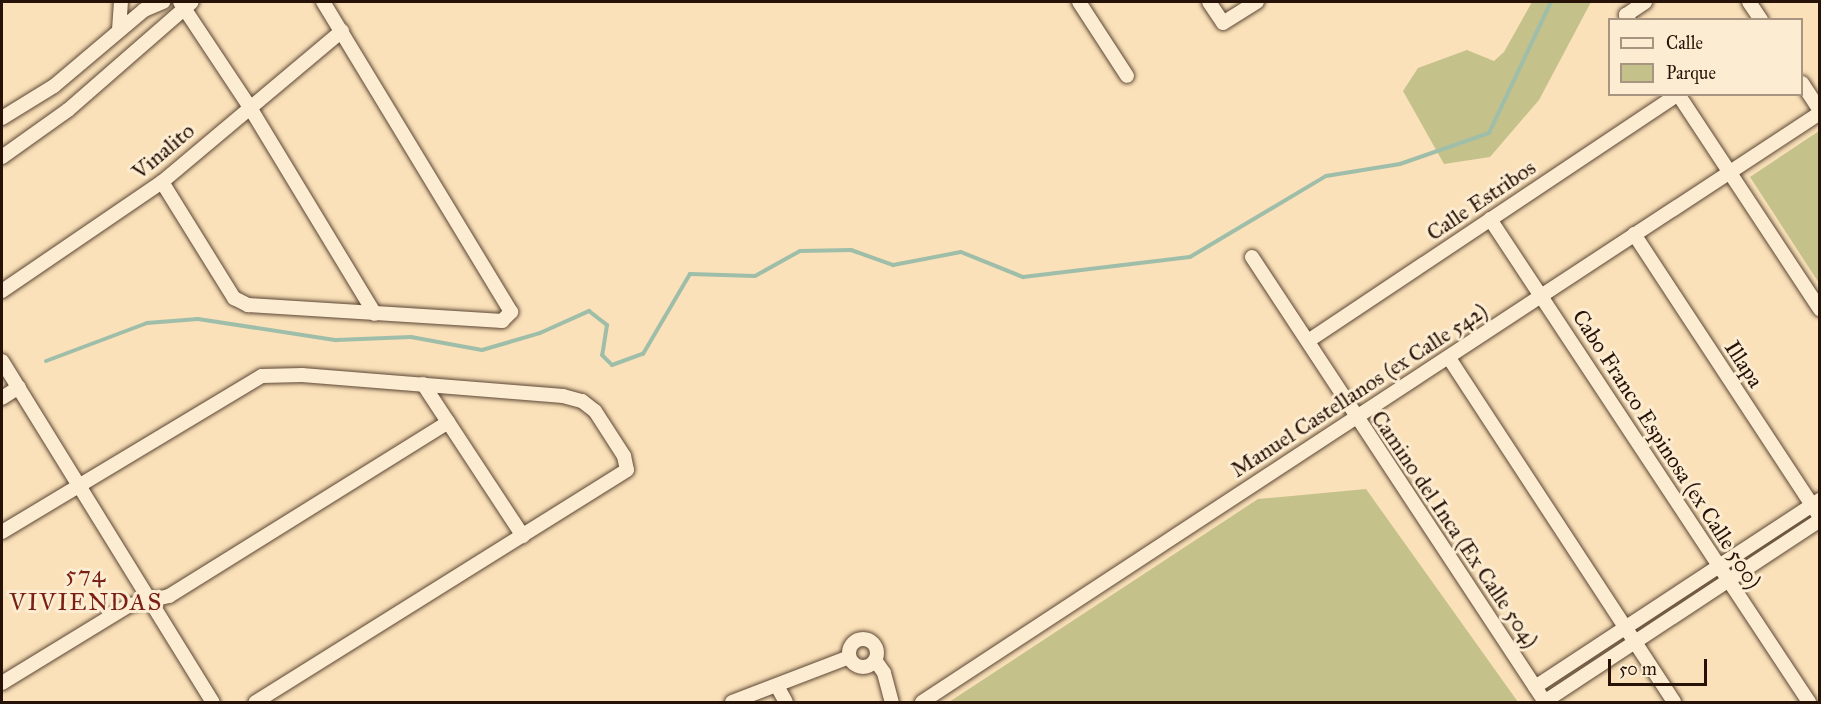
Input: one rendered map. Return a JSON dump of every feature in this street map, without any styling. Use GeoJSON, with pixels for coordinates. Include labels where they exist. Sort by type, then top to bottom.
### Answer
{"type":"FeatureCollection","features":[{"type":"Feature","properties":{"kind":"street"},"geometry":{"type":"LineString","coordinates":[[119,30],[121,2]]}},
{"type":"Feature","properties":{"kind":"street"},"geometry":{"type":"LineString","coordinates":[[2,118],[54,86],[144,10],[164,2]]}},
{"type":"Feature","properties":{"kind":"street"},"geometry":{"type":"LineString","coordinates":[[162,182],[234,298],[248,304],[502,321],[510,312],[323,2]]}},
{"type":"Feature","properties":{"kind":"street"},"geometry":{"type":"LineString","coordinates":[[1079,2],[1127,76]]}},
{"type":"Feature","properties":{"kind":"street"},"geometry":{"type":"LineString","coordinates":[[1209,2],[1222,23],[1257,2]]}},
{"type":"Feature","properties":{"kind":"street"},"geometry":{"type":"LineString","coordinates":[[1627,17],[1646,2]]}},
{"type":"Feature","properties":{"kind":"street"},"geometry":{"type":"LineString","coordinates":[[1749,2],[1760,18]]}},
{"type":"Feature","properties":{"kind":"street"},"geometry":{"type":"LineString","coordinates":[[2,158],[68,110],[186,3],[375,314]]}},
{"type":"Feature","properties":{"kind":"street","name":"Vinalito"},"geometry":{"type":"LineString","coordinates":[[2,291],[162,182],[249,106],[342,31]]}},
{"type":"Feature","properties":{"kind":"street"},"geometry":{"type":"LineString","coordinates":[[1803,85],[1820,112]]}},
{"type":"Feature","properties":{"kind":"street","name":"Calle Estribos"},"geometry":{"type":"LineString","coordinates":[[1308,341],[1675,96]]}},
{"type":"Feature","properties":{"kind":"street"},"geometry":{"type":"LineString","coordinates":[[1679,96],[1820,309]]}},
{"type":"Feature","properties":{"kind":"street","name":"Manuel Castellanos (ex Calle 542)"},"geometry":{"type":"LineString","coordinates":[[922,702],[1095,586],[1357,420],[1728,170],[1820,112]]}},
{"type":"Feature","properties":{"kind":"street","name":"Cabo Franco Espinosa (ex Calle 500)"},"geometry":{"type":"LineString","coordinates":[[1490,219],[1809,702]]}},
{"type":"Feature","properties":{"kind":"street","name":"Illapa"},"geometry":{"type":"LineString","coordinates":[[1634,234],[1818,511]]}},
{"type":"Feature","properties":{"kind":"street","name":"Camino del Inca (Ex Calle 504)"},"geometry":{"type":"LineString","coordinates":[[1252,257],[1544,702]]}},
{"type":"Feature","properties":{"kind":"street"},"geometry":{"type":"LineString","coordinates":[[1449,358],[1674,702]]}},
{"type":"Feature","properties":{"kind":"street"},"geometry":{"type":"LineString","coordinates":[[2,361],[213,702]]}},
{"type":"Feature","properties":{"kind":"street"},"geometry":{"type":"LineString","coordinates":[[2,532],[262,376],[279,373],[563,396],[582,401],[595,411],[624,456],[627,470],[256,702]]}},
{"type":"Feature","properties":{"kind":"street"},"geometry":{"type":"LineString","coordinates":[[423,384],[523,536]]}},
{"type":"Feature","properties":{"kind":"street"},"geometry":{"type":"LineString","coordinates":[[2,398],[20,387]]}},
{"type":"Feature","properties":{"kind":"street"},"geometry":{"type":"LineString","coordinates":[[2,683],[130,605],[149,598],[169,596],[448,422]]}},
{"type":"Feature","properties":{"kind":"street"},"geometry":{"type":"LineString","coordinates":[[1535,687],[1719,566],[1818,511]]}},
{"type":"Feature","properties":{"kind":"street"},"geometry":{"type":"LineString","coordinates":[[1544,702],[1728,580],[1818,511]]}},
{"type":"Feature","properties":{"kind":"street"},"geometry":{"type":"LineString","coordinates":[[849,657],[852,644],[864,639],[875,647],[875,660],[884,673],[892,702]]}},
{"type":"Feature","properties":{"kind":"street"},"geometry":{"type":"LineString","coordinates":[[849,657],[859,667],[868,666],[875,660]]}},
{"type":"Feature","properties":{"kind":"street"},"geometry":{"type":"LineString","coordinates":[[732,702],[849,657]]}},
{"type":"Feature","properties":{"kind":"street"},"geometry":{"type":"LineString","coordinates":[[783,684],[786,702]]}},
{"type":"Feature","properties":{"kind":"green space"},"geometry":{"type":"Polygon","coordinates":[[[1532,2],[1591,2],[1539,100],[1490,157],[1444,164],[1403,91],[1418,68],[1467,50],[1494,61],[1504,52],[1532,2]]]}},
{"type":"Feature","properties":{"kind":"green space"},"geometry":{"type":"Polygon","coordinates":[[[1820,131],[1819,283],[1750,177],[1820,131]]]}},
{"type":"Feature","properties":{"kind":"green space"},"geometry":{"type":"Polygon","coordinates":[[[1366,489],[1518,702],[949,702],[1258,499],[1366,489]]]}},
{"type":"Feature","properties":{"kind":"waterway"},"geometry":{"type":"LineString","coordinates":[[46,361],[147,323],[198,319],[336,340],[411,337],[482,350],[540,333],[589,311],[607,325],[602,355],[612,365],[643,354],[690,274],[755,276],[800,251],[851,250],[893,265],[961,252],[1023,277],[1190,257],[1326,176],[1400,164],[1489,133],[1551,2]]}},
{"type":"Feature","properties":{"kind":"district","name":"574 VIVIENDAS"},"geometry":{"type":"Point","coordinates":[86,589]}}]}
